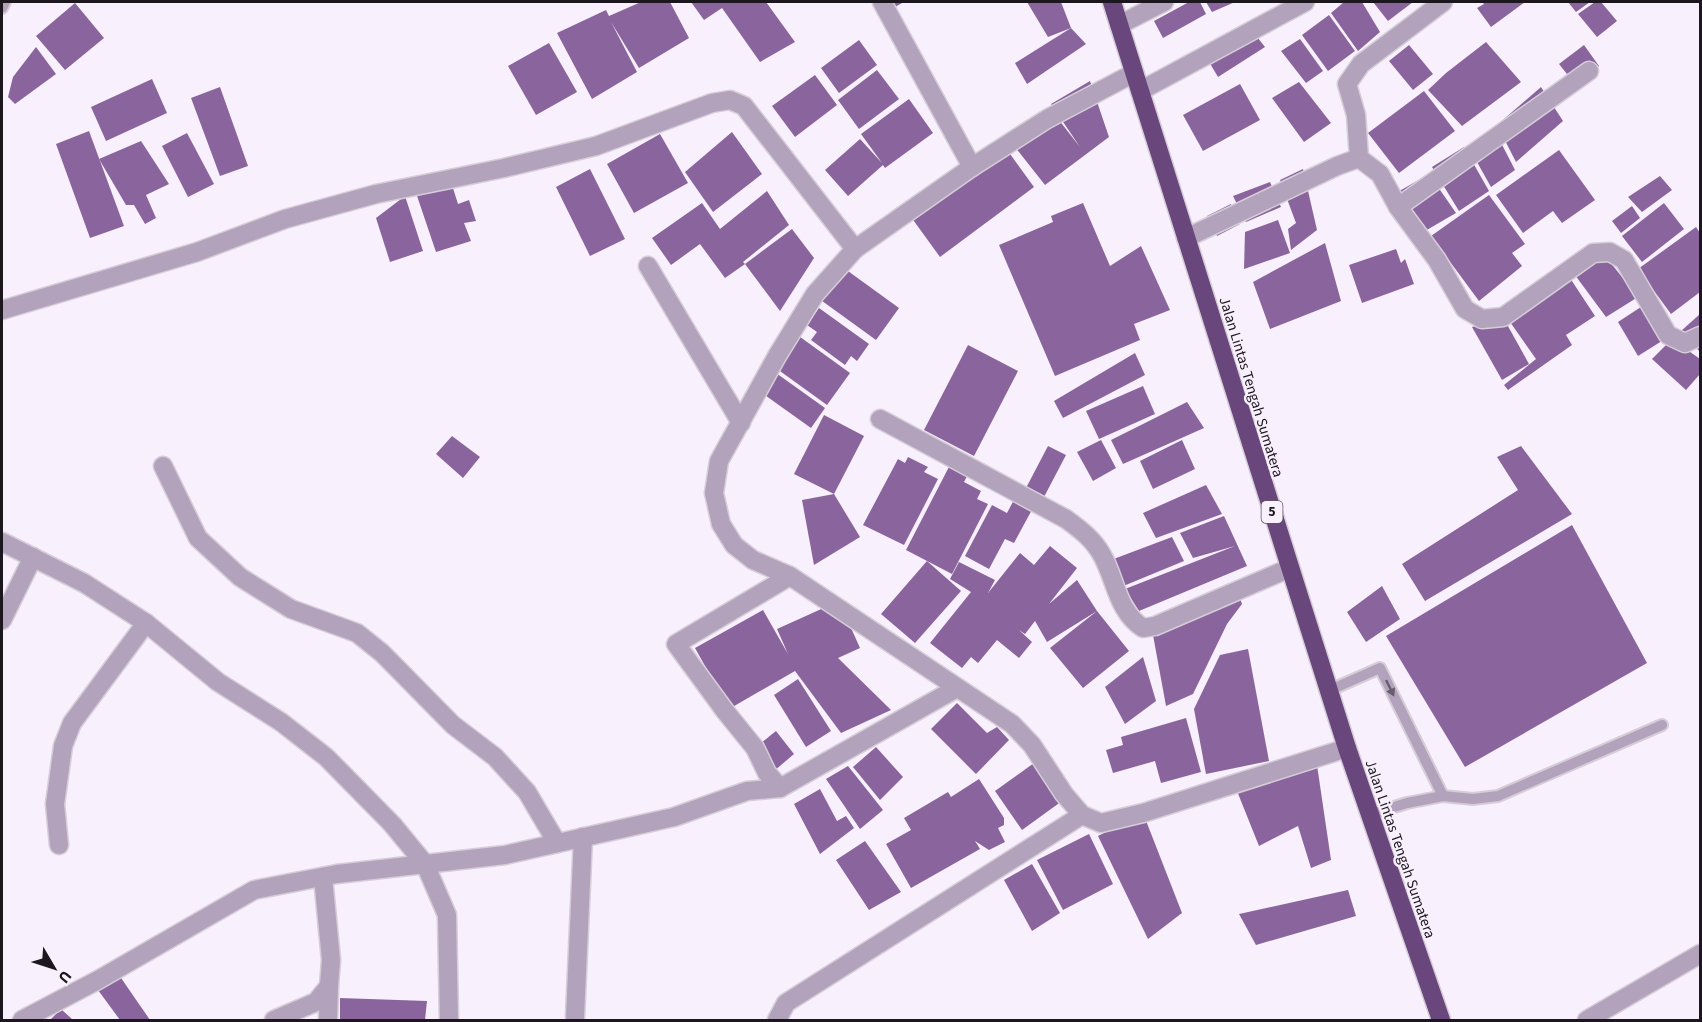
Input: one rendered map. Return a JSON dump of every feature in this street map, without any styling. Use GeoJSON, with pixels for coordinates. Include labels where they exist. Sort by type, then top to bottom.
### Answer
{"type":"FeatureCollection","features":[{"type":"Feature","properties":{"kind":"highway","name":"Jalan Lintas Tengah Sumatera"},"geometry":{"type":"LineString","coordinates":[[1112,2],[1328,691],[1440,1020]]}},
{"type":"Feature","properties":{"kind":"street"},"geometry":{"type":"LineString","coordinates":[[882,2],[972,167]]}},
{"type":"Feature","properties":{"kind":"street"},"geometry":{"type":"LineString","coordinates":[[1119,25],[1164,2]]}},
{"type":"Feature","properties":{"kind":"street"},"geometry":{"type":"LineString","coordinates":[[1140,91],[1305,2]]}},
{"type":"Feature","properties":{"kind":"street"},"geometry":{"type":"LineString","coordinates":[[1443,2],[1361,64],[1347,84],[1356,115],[1359,158],[1380,174],[1398,207],[1437,260],[1465,309],[1482,319],[1503,317],[1593,253],[1610,252],[1624,260],[1668,335],[1685,343],[1701,336]]}},
{"type":"Feature","properties":{"kind":"street"},"geometry":{"type":"LineString","coordinates":[[1398,207],[1589,71]]}},
{"type":"Feature","properties":{"kind":"street"},"geometry":{"type":"LineString","coordinates":[[1134,73],[1047,119],[972,167],[855,249],[815,294],[777,356],[719,461],[714,493],[721,524],[734,545],[753,560],[790,576],[1012,724],[1032,746],[1064,794],[1082,816],[1101,823],[1131,816],[1347,748]]}},
{"type":"Feature","properties":{"kind":"street"},"geometry":{"type":"LineString","coordinates":[[2,310],[197,252],[285,219],[376,194],[504,168],[596,146],[712,103],[730,100],[744,106],[855,249]]}},
{"type":"Feature","properties":{"kind":"street"},"geometry":{"type":"LineString","coordinates":[[1186,238],[1337,166],[1359,158]]}},
{"type":"Feature","properties":{"kind":"street"},"geometry":{"type":"LineString","coordinates":[[648,266],[741,423]]}},
{"type":"Feature","properties":{"kind":"street"},"geometry":{"type":"LineString","coordinates":[[880,419],[1066,519],[1090,537],[1103,556],[1120,601],[1133,621],[1143,628],[1155,626],[1290,568]]}},
{"type":"Feature","properties":{"kind":"street"},"geometry":{"type":"LineString","coordinates":[[164,466],[198,538],[240,577],[291,609],[357,633],[382,653],[453,725],[495,757],[527,792],[557,843]]}},
{"type":"Feature","properties":{"kind":"street"},"geometry":{"type":"LineString","coordinates":[[2,542],[84,583],[146,622],[218,682],[281,722],[326,757],[392,824],[425,864],[447,915],[450,1020]]}},
{"type":"Feature","properties":{"kind":"street"},"geometry":{"type":"LineString","coordinates":[[2,621],[33,557]]}},
{"type":"Feature","properties":{"kind":"street"},"geometry":{"type":"LineString","coordinates":[[780,788],[767,772],[755,748],[676,644],[790,576]]}},
{"type":"Feature","properties":{"kind":"street"},"geometry":{"type":"LineString","coordinates":[[59,846],[55,804],[63,746],[72,723],[146,622]]}},
{"type":"Feature","properties":{"kind":"street"},"geometry":{"type":"LineString","coordinates":[[22,1020],[98,980],[254,890],[324,877],[505,855],[674,816],[747,791],[780,788],[957,688]]}},
{"type":"Feature","properties":{"kind":"street"},"geometry":{"type":"LineString","coordinates":[[777,1020],[786,1003],[1082,816]]}},
{"type":"Feature","properties":{"kind":"street"},"geometry":{"type":"LineString","coordinates":[[575,1017],[583,837]]}},
{"type":"Feature","properties":{"kind":"street"},"geometry":{"type":"LineString","coordinates":[[324,877],[331,960],[328,1020]]}},
{"type":"Feature","properties":{"kind":"street"},"geometry":{"type":"LineString","coordinates":[[1587,1020],[1701,954]]}},
{"type":"Feature","properties":{"kind":"street"},"geometry":{"type":"LineString","coordinates":[[274,1020],[316,1002],[328,986]]}},
{"type":"Feature","properties":{"kind":"lane"},"geometry":{"type":"LineString","coordinates":[[2,8],[5,2]]}},
{"type":"Feature","properties":{"kind":"lane"},"geometry":{"type":"LineString","coordinates":[[1328,691],[1380,668],[1443,796]]}},
{"type":"Feature","properties":{"kind":"lane"},"geometry":{"type":"LineString","coordinates":[[1369,815],[1407,803],[1443,796],[1473,799],[1498,796],[1662,724]]}},
{"type":"Feature","properties":{"kind":"building"},"geometry":{"type":"Polygon","coordinates":[[[641,2],[670,2],[689,38],[639,68],[611,22],[637,72],[592,99],[557,33],[606,10],[609,16],[641,2]]]}},
{"type":"Feature","properties":{"kind":"building"},"geometry":{"type":"Polygon","coordinates":[[[691,2],[766,2],[795,42],[760,62],[722,8],[704,20],[691,2]]]}},
{"type":"Feature","properties":{"kind":"building"},"geometry":{"type":"Polygon","coordinates":[[[891,2],[904,2],[895,7],[891,2]]]}},
{"type":"Feature","properties":{"kind":"building"},"geometry":{"type":"Polygon","coordinates":[[[1027,2],[1061,2],[1071,28],[1048,37],[1027,2]]]}},
{"type":"Feature","properties":{"kind":"building"},"geometry":{"type":"Polygon","coordinates":[[[1189,2],[1200,2],[1206,14],[1163,38],[1154,21],[1189,2]]]}},
{"type":"Feature","properties":{"kind":"building"},"geometry":{"type":"Polygon","coordinates":[[[1206,2],[1235,2],[1212,12],[1206,2]]]}},
{"type":"Feature","properties":{"kind":"building"},"geometry":{"type":"Polygon","coordinates":[[[1344,2],[1362,2],[1380,32],[1358,51],[1331,13],[1344,2]]]}},
{"type":"Feature","properties":{"kind":"building"},"geometry":{"type":"Polygon","coordinates":[[[1373,2],[1413,2],[1388,21],[1373,2]]]}},
{"type":"Feature","properties":{"kind":"building"},"geometry":{"type":"Polygon","coordinates":[[[1482,2],[1525,2],[1491,27],[1477,8],[1484,4],[1482,2]]]}},
{"type":"Feature","properties":{"kind":"building"},"geometry":{"type":"Polygon","coordinates":[[[1568,2],[1590,2],[1576,12],[1568,2]]]}},
{"type":"Feature","properties":{"kind":"building"},"geometry":{"type":"Polygon","coordinates":[[[1595,2],[1601,2],[1617,21],[1597,37],[1578,14],[1595,2]]]}},
{"type":"Feature","properties":{"kind":"building"},"geometry":{"type":"Polygon","coordinates":[[[75,3],[104,38],[65,70],[36,36],[75,3]]]}},
{"type":"Feature","properties":{"kind":"building"},"geometry":{"type":"Polygon","coordinates":[[[1329,15],[1355,51],[1328,71],[1302,35],[1329,15]]]}},
{"type":"Feature","properties":{"kind":"building"},"geometry":{"type":"Polygon","coordinates":[[[1246,23],[1265,47],[1218,77],[1202,50],[1246,23]]]}},
{"type":"Feature","properties":{"kind":"building"},"geometry":{"type":"Polygon","coordinates":[[[1071,28],[1086,44],[1027,84],[1015,63],[1071,28]]]}},
{"type":"Feature","properties":{"kind":"building"},"geometry":{"type":"Polygon","coordinates":[[[1300,39],[1323,71],[1306,83],[1281,51],[1300,39]]]}},
{"type":"Feature","properties":{"kind":"building"},"geometry":{"type":"Polygon","coordinates":[[[859,40],[877,65],[839,93],[821,68],[859,40]]]}},
{"type":"Feature","properties":{"kind":"building"},"geometry":{"type":"Polygon","coordinates":[[[1486,42],[1521,82],[1462,126],[1428,90],[1486,42]]]}},
{"type":"Feature","properties":{"kind":"building"},"geometry":{"type":"Polygon","coordinates":[[[549,43],[577,92],[536,115],[508,66],[549,43]]]}},
{"type":"Feature","properties":{"kind":"building"},"geometry":{"type":"Polygon","coordinates":[[[1409,45],[1433,74],[1413,90],[1389,61],[1409,45]]]}},
{"type":"Feature","properties":{"kind":"building"},"geometry":{"type":"Polygon","coordinates":[[[1584,45],[1599,66],[1575,84],[1559,64],[1584,45]]]}},
{"type":"Feature","properties":{"kind":"building"},"geometry":{"type":"Polygon","coordinates":[[[36,47],[56,74],[15,104],[8,97],[13,77],[36,47]]]}},
{"type":"Feature","properties":{"kind":"building"},"geometry":{"type":"Polygon","coordinates":[[[877,70],[899,99],[859,129],[838,100],[877,70]]]}},
{"type":"Feature","properties":{"kind":"building"},"geometry":{"type":"Polygon","coordinates":[[[815,75],[837,105],[795,137],[772,106],[815,75]]]}},
{"type":"Feature","properties":{"kind":"building"},"geometry":{"type":"Polygon","coordinates":[[[152,79],[167,113],[106,141],[91,107],[152,79]]]}},
{"type":"Feature","properties":{"kind":"building"},"geometry":{"type":"Polygon","coordinates":[[[1090,81],[1109,137],[1045,185],[1011,142],[1055,115],[1080,147],[1051,104],[1090,81]]]}},
{"type":"Feature","properties":{"kind":"building"},"geometry":{"type":"Polygon","coordinates":[[[1299,82],[1331,123],[1304,142],[1272,98],[1299,82]]]}},
{"type":"Feature","properties":{"kind":"building"},"geometry":{"type":"Polygon","coordinates":[[[1240,84],[1260,120],[1203,151],[1183,115],[1240,84]]]}},
{"type":"Feature","properties":{"kind":"building"},"geometry":{"type":"Polygon","coordinates":[[[220,87],[248,166],[220,176],[191,98],[220,87]]]}},
{"type":"Feature","properties":{"kind":"building"},"geometry":{"type":"Polygon","coordinates":[[[1541,87],[1563,121],[1516,162],[1497,125],[1541,87]]]}},
{"type":"Feature","properties":{"kind":"building"},"geometry":{"type":"Polygon","coordinates":[[[1424,91],[1455,131],[1399,173],[1368,133],[1424,91]]]}},
{"type":"Feature","properties":{"kind":"building"},"geometry":{"type":"Polygon","coordinates":[[[909,99],[933,133],[885,168],[883,165],[848,196],[825,170],[860,139],[882,163],[861,134],[909,99]]]}},
{"type":"Feature","properties":{"kind":"building"},"geometry":{"type":"Polygon","coordinates":[[[89,131],[124,226],[90,238],[56,144],[89,131]]]}},
{"type":"Feature","properties":{"kind":"building"},"geometry":{"type":"Polygon","coordinates":[[[1495,131],[1515,170],[1491,187],[1468,146],[1495,131]]]}},
{"type":"Feature","properties":{"kind":"building"},"geometry":{"type":"Polygon","coordinates":[[[732,132],[762,174],[713,212],[685,172],[732,132]]]}},
{"type":"Feature","properties":{"kind":"building"},"geometry":{"type":"Polygon","coordinates":[[[187,133],[214,184],[188,197],[162,146],[187,133]]]}},
{"type":"Feature","properties":{"kind":"building"},"geometry":{"type":"Polygon","coordinates":[[[660,134],[688,183],[634,213],[607,164],[660,134]]]}},
{"type":"Feature","properties":{"kind":"building"},"geometry":{"type":"Polygon","coordinates":[[[141,141],[169,184],[146,195],[156,218],[145,224],[134,205],[126,205],[99,159],[141,141]]]}},
{"type":"Feature","properties":{"kind":"building"},"geometry":{"type":"Polygon","coordinates":[[[1005,147],[1034,187],[940,257],[911,217],[1005,147]]]}},
{"type":"Feature","properties":{"kind":"building"},"geometry":{"type":"Polygon","coordinates":[[[1464,147],[1489,191],[1459,211],[1432,167],[1464,147]]]}},
{"type":"Feature","properties":{"kind":"building"},"geometry":{"type":"Polygon","coordinates":[[[1559,150],[1595,200],[1562,223],[1553,211],[1523,233],[1496,195],[1559,150]]]}},
{"type":"Feature","properties":{"kind":"building"},"geometry":{"type":"Polygon","coordinates":[[[590,169],[625,239],[590,256],[556,187],[590,169]]]}},
{"type":"Feature","properties":{"kind":"building"},"geometry":{"type":"Polygon","coordinates":[[[1303,169],[1317,230],[1291,250],[1288,229],[1296,223],[1280,180],[1303,169]]]}},
{"type":"Feature","properties":{"kind":"building"},"geometry":{"type":"Polygon","coordinates":[[[1429,174],[1456,213],[1425,231],[1396,193],[1429,174]]]}},
{"type":"Feature","properties":{"kind":"building"},"geometry":{"type":"Polygon","coordinates":[[[1660,176],[1672,190],[1642,212],[1628,197],[1660,176]]]}},
{"type":"Feature","properties":{"kind":"building"},"geometry":{"type":"Polygon","coordinates":[[[1270,182],[1281,207],[1246,222],[1233,196],[1270,182]]]}},
{"type":"Feature","properties":{"kind":"building"},"geometry":{"type":"Polygon","coordinates":[[[452,185],[458,204],[469,200],[476,221],[464,223],[471,241],[436,252],[415,190],[452,185]]]}},
{"type":"Feature","properties":{"kind":"building"},"geometry":{"type":"Polygon","coordinates":[[[767,191],[789,225],[743,262],[745,264],[725,278],[700,244],[671,265],[652,238],[702,203],[720,229],[767,191]]]}},
{"type":"Feature","properties":{"kind":"building"},"geometry":{"type":"Polygon","coordinates":[[[1489,195],[1525,244],[1512,253],[1522,266],[1479,301],[1431,236],[1489,195]]]}},
{"type":"Feature","properties":{"kind":"building"},"geometry":{"type":"Polygon","coordinates":[[[405,196],[423,251],[390,262],[376,218],[405,196]]]}},
{"type":"Feature","properties":{"kind":"building"},"geometry":{"type":"Polygon","coordinates":[[[1083,203],[1110,266],[1141,246],[1170,310],[1134,324],[1140,340],[1055,376],[999,245],[1053,222],[1051,216],[1083,203]]]}},
{"type":"Feature","properties":{"kind":"building"},"geometry":{"type":"Polygon","coordinates":[[[1664,203],[1684,229],[1642,262],[1622,236],[1664,203]]]}},
{"type":"Feature","properties":{"kind":"building"},"geometry":{"type":"Polygon","coordinates":[[[1231,204],[1240,224],[1217,236],[1207,216],[1231,204]]]}},
{"type":"Feature","properties":{"kind":"building"},"geometry":{"type":"Polygon","coordinates":[[[1632,206],[1640,218],[1621,233],[1612,221],[1632,206]]]}},
{"type":"Feature","properties":{"kind":"building"},"geometry":{"type":"Polygon","coordinates":[[[1278,220],[1290,253],[1244,269],[1245,232],[1278,220]]]}},
{"type":"Feature","properties":{"kind":"building"},"geometry":{"type":"Polygon","coordinates":[[[1696,227],[1700,233],[1700,292],[1671,314],[1638,269],[1696,227]]]}},
{"type":"Feature","properties":{"kind":"building"},"geometry":{"type":"Polygon","coordinates":[[[792,229],[814,258],[780,311],[745,264],[792,229]]]}},
{"type":"Feature","properties":{"kind":"building"},"geometry":{"type":"Polygon","coordinates":[[[1325,243],[1341,301],[1270,329],[1253,282],[1325,243]]]}},
{"type":"Feature","properties":{"kind":"building"},"geometry":{"type":"Polygon","coordinates":[[[1396,249],[1401,263],[1405,259],[1414,284],[1362,303],[1349,265],[1396,249]]]}},
{"type":"Feature","properties":{"kind":"building"},"geometry":{"type":"Polygon","coordinates":[[[1602,252],[1638,297],[1606,317],[1572,271],[1602,252]]]}},
{"type":"Feature","properties":{"kind":"building"},"geometry":{"type":"Polygon","coordinates":[[[841,266],[899,308],[876,340],[818,298],[841,266]]]}},
{"type":"Feature","properties":{"kind":"building"},"geometry":{"type":"Polygon","coordinates":[[[1568,275],[1595,316],[1566,335],[1572,345],[1508,390],[1504,385],[1536,359],[1503,312],[1568,275]]]}},
{"type":"Feature","properties":{"kind":"building"},"geometry":{"type":"Polygon","coordinates":[[[1644,305],[1665,339],[1638,356],[1618,322],[1644,305]]]}},
{"type":"Feature","properties":{"kind":"building"},"geometry":{"type":"Polygon","coordinates":[[[819,308],[869,344],[857,361],[851,356],[845,365],[811,340],[817,332],[807,325],[819,308]]]}},
{"type":"Feature","properties":{"kind":"building"},"geometry":{"type":"Polygon","coordinates":[[[1700,314],[1700,352],[1681,331],[1700,314]]]}},
{"type":"Feature","properties":{"kind":"building"},"geometry":{"type":"Polygon","coordinates":[[[1504,319],[1529,364],[1502,380],[1472,327],[1504,319]]]}},
{"type":"Feature","properties":{"kind":"building"},"geometry":{"type":"Polygon","coordinates":[[[796,334],[850,373],[827,405],[773,366],[796,334]]]}},
{"type":"Feature","properties":{"kind":"building"},"geometry":{"type":"Polygon","coordinates":[[[1672,339],[1700,359],[1700,374],[1686,390],[1652,359],[1672,339]]]}},
{"type":"Feature","properties":{"kind":"building"},"geometry":{"type":"Polygon","coordinates":[[[968,345],[1018,371],[974,456],[924,430],[968,345]]]}},
{"type":"Feature","properties":{"kind":"building"},"geometry":{"type":"Polygon","coordinates":[[[1135,353],[1145,375],[1063,418],[1054,401],[1135,353]]]}},
{"type":"Feature","properties":{"kind":"building"},"geometry":{"type":"Polygon","coordinates":[[[776,373],[825,408],[811,428],[762,393],[776,373]]]}},
{"type":"Feature","properties":{"kind":"building"},"geometry":{"type":"Polygon","coordinates":[[[1143,386],[1155,414],[1099,439],[1086,411],[1143,386]]]}},
{"type":"Feature","properties":{"kind":"building"},"geometry":{"type":"Polygon","coordinates":[[[1187,402],[1204,428],[1123,464],[1111,440],[1187,402]]]}},
{"type":"Feature","properties":{"kind":"building"},"geometry":{"type":"Polygon","coordinates":[[[824,415],[864,436],[834,494],[794,474],[824,415]]]}},
{"type":"Feature","properties":{"kind":"building"},"geometry":{"type":"Polygon","coordinates":[[[452,436],[480,457],[463,478],[436,454],[452,436]]]}},
{"type":"Feature","properties":{"kind":"building"},"geometry":{"type":"Polygon","coordinates":[[[1101,440],[1116,468],[1093,481],[1077,452],[1101,440]]]}},
{"type":"Feature","properties":{"kind":"building"},"geometry":{"type":"Polygon","coordinates":[[[1182,440],[1195,469],[1153,489],[1140,461],[1182,440]]]}},
{"type":"Feature","properties":{"kind":"building"},"geometry":{"type":"Polygon","coordinates":[[[1048,446],[1066,455],[1044,497],[1026,488],[1048,446]]]}},
{"type":"Feature","properties":{"kind":"building"},"geometry":{"type":"Polygon","coordinates":[[[1521,446],[1572,514],[1425,601],[1402,564],[1518,490],[1497,457],[1521,446]]]}},
{"type":"Feature","properties":{"kind":"building"},"geometry":{"type":"Polygon","coordinates":[[[908,457],[928,467],[924,472],[938,479],[904,545],[863,525],[898,459],[905,463],[908,457]]]}},
{"type":"Feature","properties":{"kind":"building"},"geometry":{"type":"Polygon","coordinates":[[[951,463],[969,472],[964,482],[981,491],[977,499],[988,504],[952,574],[906,550],[951,463]]]}},
{"type":"Feature","properties":{"kind":"building"},"geometry":{"type":"Polygon","coordinates":[[[1206,485],[1222,514],[1156,538],[1143,513],[1206,485]]]}},
{"type":"Feature","properties":{"kind":"building"},"geometry":{"type":"Polygon","coordinates":[[[834,494],[860,537],[814,565],[802,500],[834,494]]]}},
{"type":"Feature","properties":{"kind":"building"},"geometry":{"type":"Polygon","coordinates":[[[1016,496],[1034,506],[1014,543],[1005,539],[989,569],[965,556],[992,505],[1007,513],[1016,496]]]}},
{"type":"Feature","properties":{"kind":"building"},"geometry":{"type":"Polygon","coordinates":[[[1224,516],[1247,566],[1139,611],[1125,589],[1235,546],[1193,558],[1180,533],[1224,516]]]}},
{"type":"Feature","properties":{"kind":"building"},"geometry":{"type":"Polygon","coordinates":[[[1572,525],[1647,663],[1465,767],[1386,636],[1572,525]]]}},
{"type":"Feature","properties":{"kind":"building"},"geometry":{"type":"Polygon","coordinates":[[[1172,537],[1184,561],[1121,587],[1111,560],[1172,537]]]}},
{"type":"Feature","properties":{"kind":"building"},"geometry":{"type":"Polygon","coordinates":[[[1050,546],[1077,568],[1049,604],[1077,580],[1097,611],[1047,642],[1035,621],[1025,634],[1019,630],[1032,642],[1019,658],[997,640],[978,663],[971,657],[962,668],[930,643],[971,592],[950,579],[959,562],[995,580],[988,593],[1020,553],[1034,565],[1050,546]]]}},
{"type":"Feature","properties":{"kind":"building"},"geometry":{"type":"Polygon","coordinates":[[[927,561],[961,591],[915,643],[881,614],[927,561]]]}},
{"type":"Feature","properties":{"kind":"building"},"geometry":{"type":"Polygon","coordinates":[[[1382,586],[1400,619],[1366,642],[1347,612],[1382,586]]]}},
{"type":"Feature","properties":{"kind":"building"},"geometry":{"type":"Polygon","coordinates":[[[1240,598],[1242,604],[1227,624],[1193,694],[1166,706],[1153,635],[1240,598]]]}},
{"type":"Feature","properties":{"kind":"building"},"geometry":{"type":"Polygon","coordinates":[[[839,601],[860,648],[838,658],[891,710],[841,733],[795,671],[729,709],[695,648],[763,610],[788,654],[777,629],[839,601]]]}},
{"type":"Feature","properties":{"kind":"building"},"geometry":{"type":"Polygon","coordinates":[[[1097,611],[1129,651],[1083,688],[1050,648],[1097,611]]]}},
{"type":"Feature","properties":{"kind":"building"},"geometry":{"type":"Polygon","coordinates":[[[1248,649],[1269,761],[1206,774],[1194,709],[1220,655],[1248,649]]]}},
{"type":"Feature","properties":{"kind":"building"},"geometry":{"type":"Polygon","coordinates":[[[1143,657],[1156,701],[1125,724],[1105,687],[1143,657]]]}},
{"type":"Feature","properties":{"kind":"building"},"geometry":{"type":"Polygon","coordinates":[[[798,679],[831,731],[806,747],[774,695],[798,679]]]}},
{"type":"Feature","properties":{"kind":"building"},"geometry":{"type":"Polygon","coordinates":[[[957,703],[987,733],[997,727],[1009,740],[976,774],[931,729],[957,703]]]}},
{"type":"Feature","properties":{"kind":"building"},"geometry":{"type":"Polygon","coordinates":[[[1186,718],[1201,772],[1161,783],[1155,761],[1113,773],[1106,750],[1123,745],[1121,737],[1186,718]]]}},
{"type":"Feature","properties":{"kind":"building"},"geometry":{"type":"Polygon","coordinates":[[[776,731],[794,754],[774,771],[755,748],[776,731]]]}},
{"type":"Feature","properties":{"kind":"building"},"geometry":{"type":"Polygon","coordinates":[[[876,747],[903,777],[880,800],[853,767],[876,747]]]}},
{"type":"Feature","properties":{"kind":"building"},"geometry":{"type":"Polygon","coordinates":[[[1034,763],[1062,801],[1022,830],[995,791],[1034,763]]]}},
{"type":"Feature","properties":{"kind":"building"},"geometry":{"type":"Polygon","coordinates":[[[1317,765],[1331,860],[1311,868],[1298,826],[1259,846],[1237,791],[1317,765]]]}},
{"type":"Feature","properties":{"kind":"building"},"geometry":{"type":"Polygon","coordinates":[[[848,766],[883,810],[860,829],[826,779],[848,766]]]}},
{"type":"Feature","properties":{"kind":"building"},"geometry":{"type":"Polygon","coordinates":[[[979,779],[1004,818],[1004,825],[998,828],[1005,842],[989,850],[975,841],[980,849],[911,888],[886,844],[911,830],[904,818],[948,792],[951,797],[979,779]]]}},
{"type":"Feature","properties":{"kind":"building"},"geometry":{"type":"Polygon","coordinates":[[[820,789],[837,821],[846,816],[854,828],[820,854],[794,804],[820,789]]]}},
{"type":"Feature","properties":{"kind":"building"},"geometry":{"type":"Polygon","coordinates":[[[1143,813],[1182,913],[1148,939],[1098,836],[1143,813]]]}},
{"type":"Feature","properties":{"kind":"building"},"geometry":{"type":"Polygon","coordinates":[[[1089,834],[1113,884],[1063,910],[1037,860],[1089,834]]]}},
{"type":"Feature","properties":{"kind":"building"},"geometry":{"type":"Polygon","coordinates":[[[865,841],[901,892],[869,910],[836,860],[865,841]]]}},
{"type":"Feature","properties":{"kind":"building"},"geometry":{"type":"Polygon","coordinates":[[[1032,864],[1060,913],[1032,931],[1004,880],[1032,864]]]}},
{"type":"Feature","properties":{"kind":"building"},"geometry":{"type":"Polygon","coordinates":[[[1348,890],[1356,916],[1256,945],[1239,914],[1348,890]]]}},
{"type":"Feature","properties":{"kind":"building"},"geometry":{"type":"Polygon","coordinates":[[[119,975],[150,1020],[120,1020],[98,990],[119,975]]]}},
{"type":"Feature","properties":{"kind":"building"},"geometry":{"type":"Polygon","coordinates":[[[340,998],[427,1001],[425,1020],[340,1020],[340,998]]]}},
{"type":"Feature","properties":{"kind":"building"},"geometry":{"type":"Polygon","coordinates":[[[61,1009],[73,1020],[50,1020],[61,1009]]]}}]}
